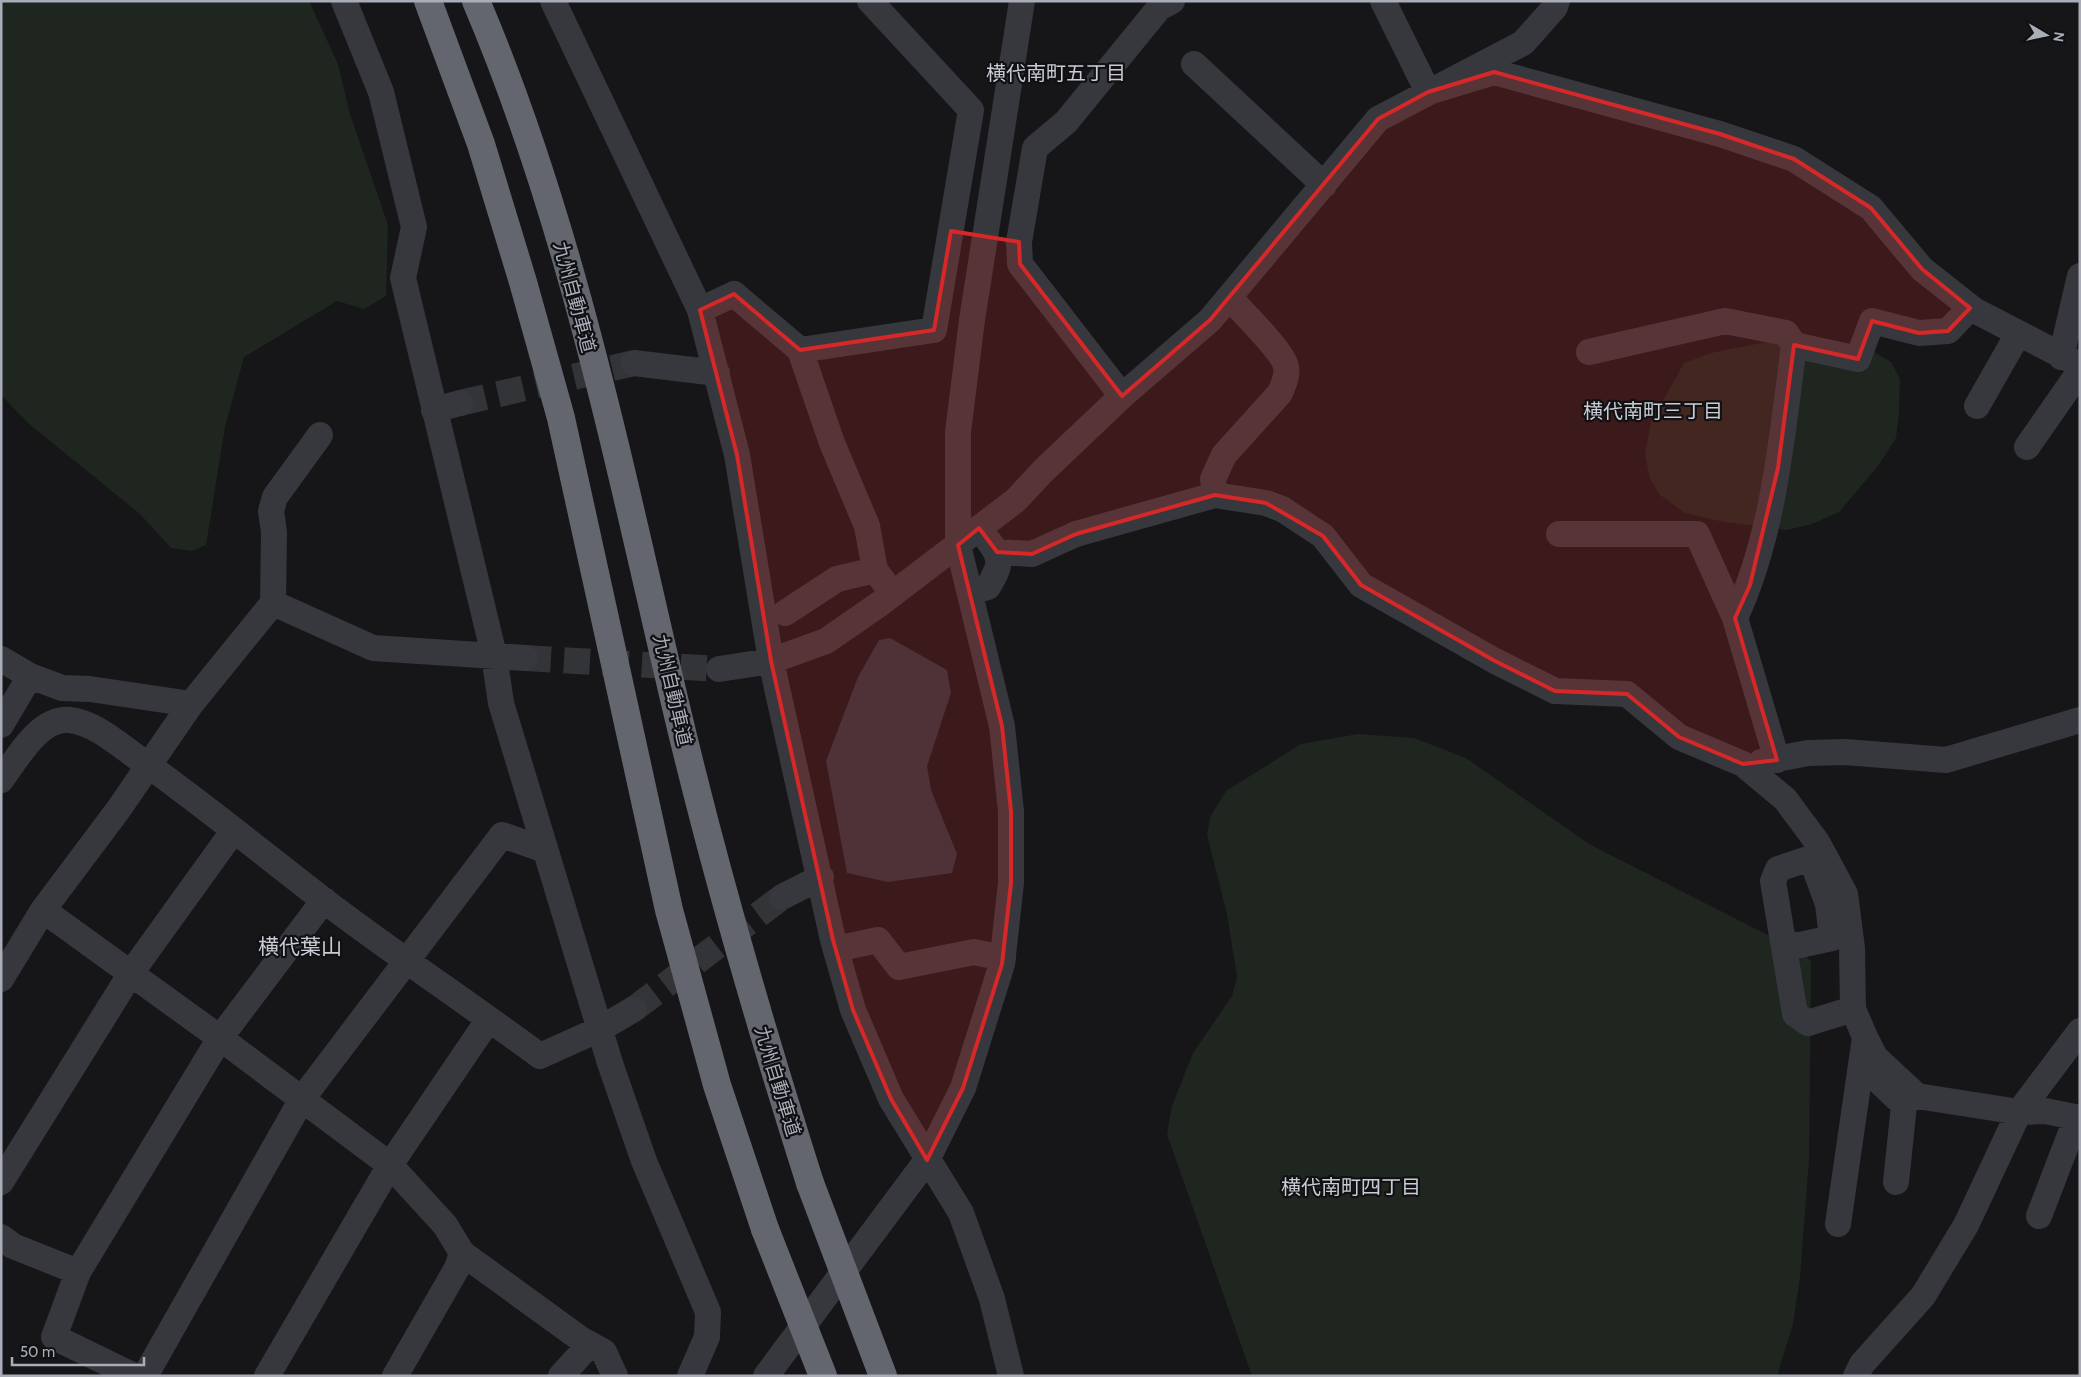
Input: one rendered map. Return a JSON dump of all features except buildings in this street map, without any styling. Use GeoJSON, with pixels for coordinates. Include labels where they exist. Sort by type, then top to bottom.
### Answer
{"type":"FeatureCollection","features":[{"type":"Feature","properties":{"kind":"highway"},"geometry":{"type":"LineString","coordinates":[[415,1],[481,144]]}},
{"type":"Feature","properties":{"kind":"highway"},"geometry":{"type":"LineString","coordinates":[[428,1],[481,144],[523,282],[561,418],[669,910],[718,1085],[765,1230],[823,1376]]}},
{"type":"Feature","properties":{"kind":"highway","name":"九州自動車道"},"geometry":{"type":"LineString","coordinates":[[476,1],[534,156],[569,273],[641,553],[676,708],[718,877],[767,1050],[810,1182],[883,1376]]}},
{"type":"Feature","properties":{"kind":"street"},"geometry":{"type":"LineString","coordinates":[[344,1],[381,92],[414,227],[403,278],[494,655],[501,703],[600,1029],[644,1161],[708,1312],[707,1337],[690,1376]]}},
{"type":"Feature","properties":{"kind":"street"},"geometry":{"type":"LineString","coordinates":[[553,1],[700,310],[737,455],[771,661],[836,949],[854,1010],[888,1090],[927,1160],[961,1213],[992,1299],[1011,1376]]}},
{"type":"Feature","properties":{"kind":"street"},"geometry":{"type":"LineString","coordinates":[[800,350],[934,330],[970,110],[870,1]]}},
{"type":"Feature","properties":{"kind":"street"},"geometry":{"type":"LineString","coordinates":[[766,1376],[927,1160],[962,1088],[1003,958],[1010,883],[1011,811],[1002,726],[958,545],[958,432],[1022,1]]}},
{"type":"Feature","properties":{"kind":"street"},"geometry":{"type":"LineString","coordinates":[[1122,396],[1020,264],[1019,242],[1035,148],[1066,122],[1159,8],[1172,1]]}},
{"type":"Feature","properties":{"kind":"street"},"geometry":{"type":"LineString","coordinates":[[1383,1],[1428,92]]}},
{"type":"Feature","properties":{"kind":"street"},"geometry":{"type":"LineString","coordinates":[[719,669],[771,661],[826,641],[893,594],[1016,500],[1043,471],[1122,396],[1210,320],[1378,119],[1523,43],[1555,7],[1557,1]]}},
{"type":"Feature","properties":{"kind":"street"},"geometry":{"type":"LineString","coordinates":[[1194,64],[1324,185]]}},
{"type":"Feature","properties":{"kind":"street"},"geometry":{"type":"LineString","coordinates":[[1428,92],[1494,72],[1720,134],[1794,159],[1871,208],[1922,269],[1970,308],[2074,364]]}},
{"type":"Feature","properties":{"kind":"street"},"geometry":{"type":"LineString","coordinates":[[951,231],[1019,242]]}},
{"type":"Feature","properties":{"kind":"street"},"geometry":{"type":"LineString","coordinates":[[2027,447],[2074,364],[2080,276]]}},
{"type":"Feature","properties":{"kind":"street"},"geometry":{"type":"LineString","coordinates":[[700,310],[734,294],[800,350],[832,443],[867,526],[875,570],[893,594]]}},
{"type":"Feature","properties":{"kind":"street"},"geometry":{"type":"LineString","coordinates":[[1215,495],[1213,479],[1224,455],[1280,393],[1285,381],[1286,366],[1278,351],[1230,298]]}},
{"type":"Feature","properties":{"kind":"street"},"geometry":{"type":"LineString","coordinates":[[1794,345],[1858,359],[1872,321],[1919,333],[1948,331],[1970,308]]}},
{"type":"Feature","properties":{"kind":"street"},"geometry":{"type":"LineString","coordinates":[[1589,352],[1725,321],[1786,333],[1794,345],[1778,468],[1750,585],[1735,618]]}},
{"type":"Feature","properties":{"kind":"street"},"geometry":{"type":"LineString","coordinates":[[1977,406],[2018,334]]}},
{"type":"Feature","properties":{"kind":"street"},"geometry":{"type":"LineString","coordinates":[[634,363],[717,373]]}},
{"type":"Feature","properties":{"kind":"street"},"geometry":{"type":"LineString","coordinates":[[434,410],[460,403]]}},
{"type":"Feature","properties":{"kind":"street"},"geometry":{"type":"LineString","coordinates":[[1,979],[43,910],[149,766],[191,704],[273,603],[274,532],[271,511],[276,498],[320,436]]}},
{"type":"Feature","properties":{"kind":"street"},"geometry":{"type":"LineString","coordinates":[[997,552],[1032,554],[1076,534],[1215,495],[1266,503],[1282,509],[1323,536],[1361,585],[1495,662],[1555,691],[1627,694],[1679,737],[1743,764],[1785,800],[1817,842],[1845,894],[1852,948],[1853,1009],[1875,1057],[1917,1096],[2019,1112],[2046,1112],[2078,1117],[2039,1216]]}},
{"type":"Feature","properties":{"kind":"street"},"geometry":{"type":"LineString","coordinates":[[970,592],[988,588],[1000,568],[997,552],[979,528]]}},
{"type":"Feature","properties":{"kind":"street"},"geometry":{"type":"LineString","coordinates":[[1559,534],[1697,534],[1735,618],[1777,760]]}},
{"type":"Feature","properties":{"kind":"street"},"geometry":{"type":"LineString","coordinates":[[785,613],[837,580],[875,570]]}},
{"type":"Feature","properties":{"kind":"street"},"geometry":{"type":"LineString","coordinates":[[273,603],[373,648],[525,658]]}},
{"type":"Feature","properties":{"kind":"street"},"geometry":{"type":"LineString","coordinates":[[1,659],[30,676],[62,688],[90,689],[191,704]]}},
{"type":"Feature","properties":{"kind":"street"},"geometry":{"type":"LineString","coordinates":[[1,725],[30,676]]}},
{"type":"Feature","properties":{"kind":"street"},"geometry":{"type":"LineString","coordinates":[[1,780],[42,730],[55,722],[68,720],[83,723],[106,735],[149,766],[324,900],[540,1056],[600,1029],[634,1009]]}},
{"type":"Feature","properties":{"kind":"street"},"geometry":{"type":"LineString","coordinates":[[1743,764],[1777,760],[1808,753],[1845,752],[1946,760],[2080,720]]}},
{"type":"Feature","properties":{"kind":"street"},"geometry":{"type":"LineString","coordinates":[[1,1182],[132,974],[234,830]]}},
{"type":"Feature","properties":{"kind":"street"},"geometry":{"type":"LineString","coordinates":[[144,1376],[302,1099],[406,959],[502,835],[545,850]]}},
{"type":"Feature","properties":{"kind":"street"},"geometry":{"type":"LineString","coordinates":[[782,898],[821,877]]}},
{"type":"Feature","properties":{"kind":"street"},"geometry":{"type":"LineString","coordinates":[[134,1376],[54,1337],[78,1272],[220,1038],[324,900]]}},
{"type":"Feature","properties":{"kind":"street"},"geometry":{"type":"LineString","coordinates":[[43,910],[220,1038],[390,1165],[445,1224],[462,1253],[604,1352],[615,1376]]}},
{"type":"Feature","properties":{"kind":"street"},"geometry":{"type":"LineString","coordinates":[[836,949],[878,940],[899,967],[974,952],[1003,958]]}},
{"type":"Feature","properties":{"kind":"street"},"geometry":{"type":"LineString","coordinates":[[1780,1028],[1776,958],[1784,948],[1795,1014],[1808,1023],[1853,1009]]}},
{"type":"Feature","properties":{"kind":"street"},"geometry":{"type":"LineString","coordinates":[[267,1376],[390,1165],[489,1019]]}},
{"type":"Feature","properties":{"kind":"street"},"geometry":{"type":"LineString","coordinates":[[1856,1376],[1862,1364],[1923,1296],[1966,1225],[2019,1112],[2080,1031]]}},
{"type":"Feature","properties":{"kind":"street"},"geometry":{"type":"LineString","coordinates":[[1838,1224],[1865,1037]]}},
{"type":"Feature","properties":{"kind":"street"},"geometry":{"type":"LineString","coordinates":[[1861,1063],[1904,1105],[1896,1182]]}},
{"type":"Feature","properties":{"kind":"street"},"geometry":{"type":"LineString","coordinates":[[1,1237],[13,1246],[78,1272]]}},
{"type":"Feature","properties":{"kind":"street"},"geometry":{"type":"LineString","coordinates":[[395,1376],[457,1268],[462,1253]]}},
{"type":"Feature","properties":{"kind":"street"},"geometry":{"type":"LineString","coordinates":[[561,1376],[590,1344]]}},
{"type":"Feature","properties":{"kind":"highlighted area"},"geometry":{"type":"Polygon","coordinates":[[[1494,72],[1720,134],[1794,159],[1871,208],[1922,269],[1970,308],[1948,331],[1919,333],[1872,321],[1858,359],[1794,345],[1778,468],[1750,585],[1735,618],[1777,760],[1743,764],[1679,737],[1627,694],[1555,691],[1495,661],[1361,585],[1323,536],[1266,503],[1215,495],[1076,534],[1032,554],[997,552],[979,528],[958,545],[1002,726],[1011,811],[1011,883],[1002,964],[963,1088],[927,1160],[891,1099],[853,1010],[833,940],[771,661],[737,455],[700,310],[734,294],[800,350],[934,330],[951,231],[1019,242],[1020,264],[1122,396],[1210,320],[1378,119],[1428,92],[1494,72]]]}},
{"type":"Feature","properties":{"kind":"shaded area"},"geometry":{"type":"Polygon","coordinates":[[[1,1],[309,1],[338,64],[350,114],[388,225],[386,296],[364,309],[337,301],[244,357],[225,427],[206,545],[192,551],[171,548],[140,514],[28,423],[1,395],[1,1]]]}},
{"type":"Feature","properties":{"kind":"shaded area"},"geometry":{"type":"Polygon","coordinates":[[[1791,337],[1869,349],[1891,362],[1900,379],[1896,438],[1878,466],[1839,512],[1812,524],[1787,530],[1724,522],[1685,513],[1660,495],[1650,479],[1645,454],[1651,422],[1684,363],[1711,353],[1791,337]]]}},
{"type":"Feature","properties":{"kind":"shaded area"},"geometry":{"type":"Polygon","coordinates":[[[890,638],[947,670],[951,693],[927,766],[931,790],[957,854],[952,873],[888,882],[847,873],[826,761],[858,677],[879,640],[890,638]]]}},
{"type":"Feature","properties":{"kind":"shaded area"},"geometry":{"type":"Polygon","coordinates":[[[1358,734],[1414,738],[1466,758],[1589,844],[1801,952],[1811,961],[1809,1160],[1800,1277],[1793,1324],[1777,1376],[1252,1376],[1167,1134],[1172,1106],[1193,1053],[1232,996],[1237,977],[1227,914],[1207,835],[1210,817],[1226,791],[1301,744],[1358,734]]]}},
{"type":"Feature","properties":{"kind":"tunnel"},"geometry":{"type":"LineString","coordinates":[[460,403],[634,363]]}},
{"type":"Feature","properties":{"kind":"tunnel"},"geometry":{"type":"LineString","coordinates":[[525,658],[719,669]]}},
{"type":"Feature","properties":{"kind":"tunnel"},"geometry":{"type":"LineString","coordinates":[[634,1009],[782,897]]}},
{"type":"Feature","properties":{"kind":"district","name":"横代南町五丁目"},"geometry":{"type":"Point","coordinates":[1056,73]}},
{"type":"Feature","properties":{"kind":"district","name":"横代南町三丁目"},"geometry":{"type":"Point","coordinates":[1653,411]}},
{"type":"Feature","properties":{"kind":"district","name":"横代葉山"},"geometry":{"type":"Point","coordinates":[300,947]}},
{"type":"Feature","properties":{"kind":"district","name":"横代南町四丁目"},"geometry":{"type":"Point","coordinates":[1351,1187]}}]}
